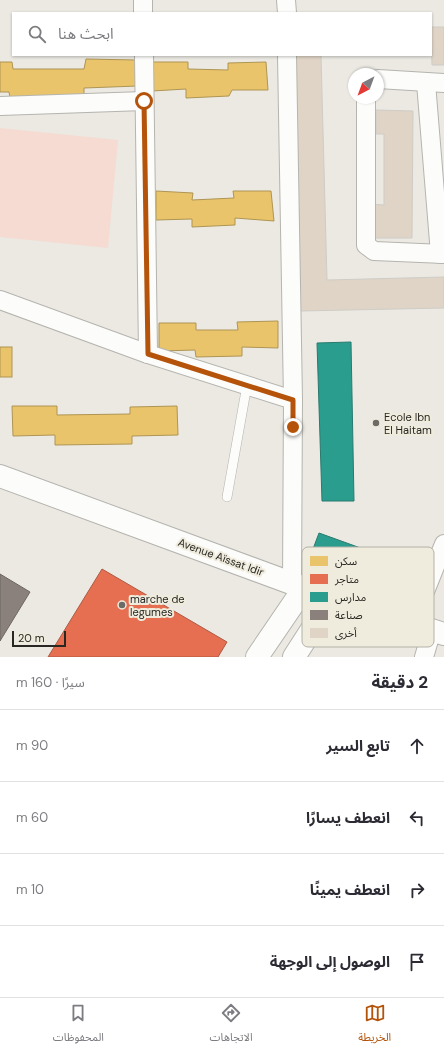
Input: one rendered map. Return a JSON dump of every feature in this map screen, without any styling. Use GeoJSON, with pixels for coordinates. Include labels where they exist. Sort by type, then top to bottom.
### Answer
{"type":"FeatureCollection","features":[{"type":"Feature","properties":{"kind":"main road","name":"Avenue Aïssat Idir"},"geometry":{"type":"LineString","coordinates":[[0,476],[302,587]]}},
{"type":"Feature","properties":{"kind":"main road"},"geometry":{"type":"LineString","coordinates":[[257,657],[298,585]]}},
{"type":"Feature","properties":{"kind":"main road"},"geometry":{"type":"LineString","coordinates":[[294,657],[302,645]]}},
{"type":"Feature","properties":{"kind":"street"},"geometry":{"type":"LineString","coordinates":[[143,0],[143,12]]}},
{"type":"Feature","properties":{"kind":"street"},"geometry":{"type":"LineString","coordinates":[[286,0],[286,12]]}},
{"type":"Feature","properties":{"kind":"street"},"geometry":{"type":"LineString","coordinates":[[144,56],[148,354]]}},
{"type":"Feature","properties":{"kind":"street"},"geometry":{"type":"LineString","coordinates":[[287,56],[298,585]]}},
{"type":"Feature","properties":{"kind":"street"},"geometry":{"type":"LineString","coordinates":[[384,80],[444,83]]}},
{"type":"Feature","properties":{"kind":"street"},"geometry":{"type":"LineString","coordinates":[[366,104],[366,245],[374,251],[442,254],[426,83]]}},
{"type":"Feature","properties":{"kind":"street"},"geometry":{"type":"LineString","coordinates":[[0,106],[144,101]]}},
{"type":"Feature","properties":{"kind":"street"},"geometry":{"type":"LineString","coordinates":[[0,300],[148,354],[293,400]]}},
{"type":"Feature","properties":{"kind":"street"},"geometry":{"type":"LineString","coordinates":[[434,569],[444,544]]}},
{"type":"Feature","properties":{"kind":"street"},"geometry":{"type":"LineString","coordinates":[[424,657],[430,647]]}},
{"type":"Feature","properties":{"kind":"lane"},"geometry":{"type":"LineString","coordinates":[[227,497],[247,385]]}},
{"type":"Feature","properties":{"kind":"shaded area"},"geometry":{"type":"Polygon","coordinates":[[[0,128],[118,140],[108,248],[0,237],[0,128]]]}},
{"type":"Feature","properties":{"kind":"building: سكن"},"geometry":{"type":"Polygon","coordinates":[[[86,59],[136,60],[138,86],[84,88],[84,96],[10,98],[9,92],[0,92],[0,62],[12,62],[13,69],[84,69],[86,59]]]}},
{"type":"Feature","properties":{"kind":"building: سكن"},"geometry":{"type":"Polygon","coordinates":[[[151,62],[188,62],[188,69],[228,70],[228,63],[266,62],[268,90],[232,90],[229,96],[186,98],[186,89],[152,91],[151,62]]]}},
{"type":"Feature","properties":{"kind":"building: سكن"},"geometry":{"type":"Polygon","coordinates":[[[156,191],[193,193],[192,200],[234,198],[233,191],[271,191],[274,221],[235,218],[235,225],[192,227],[192,219],[156,220],[156,191]]]}},
{"type":"Feature","properties":{"kind":"building: سكن"},"geometry":{"type":"Polygon","coordinates":[[[278,321],[278,348],[242,347],[242,356],[196,357],[195,350],[159,351],[159,323],[196,323],[196,330],[238,330],[237,322],[278,321]]]}},
{"type":"Feature","properties":{"kind":"building: سكن"},"geometry":{"type":"Polygon","coordinates":[[[0,347],[12,347],[12,377],[0,377],[0,347]]]}},
{"type":"Feature","properties":{"kind":"building: سكن"},"geometry":{"type":"Polygon","coordinates":[[[12,406],[57,406],[57,415],[130,414],[130,407],[177,406],[178,435],[132,436],[132,444],[55,445],[55,435],[13,436],[12,406]]]}},
{"type":"Feature","properties":{"kind":"building: متاجر","name":"marche de legumes"},"geometry":{"type":"Polygon","coordinates":[[[102,569],[227,642],[218,657],[48,657],[102,569]]]}},
{"type":"Feature","properties":{"kind":"building: مدارس"},"geometry":{"type":"Polygon","coordinates":[[[351,342],[354,501],[322,501],[317,343],[351,342]]]}},
{"type":"Feature","properties":{"kind":"building: مدارس"},"geometry":{"type":"Polygon","coordinates":[[[319,533],[358,547],[314,547],[319,533]]]}},
{"type":"Feature","properties":{"kind":"building: صناعة"},"geometry":{"type":"Polygon","coordinates":[[[0,574],[30,592],[0,641],[0,574]]]}},
{"type":"Feature","properties":{"kind":"building: أخرى"},"geometry":{"type":"Polygon","coordinates":[[[432,27],[444,27],[444,65],[432,65],[432,27]]]}},
{"type":"Feature","properties":{"kind":"building: أخرى"},"geometry":{"type":"Polygon","coordinates":[[[293,56],[321,56],[327,280],[444,277],[444,308],[300,311],[293,56]]]}},
{"type":"Feature","properties":{"kind":"building: أخرى"},"geometry":{"type":"Polygon","coordinates":[[[376,110],[413,111],[412,238],[370,238],[370,204],[384,205],[384,134],[376,134],[376,110]]]}},
{"type":"Feature","properties":{"kind":"place","name":"Ecole Ibn El Haitam"},"geometry":{"type":"Point","coordinates":[376,423]}},
{"type":"Feature","properties":{"kind":"place","name":"marche de legumes"},"geometry":{"type":"Point","coordinates":[122,605]}},
{"type":"Feature","properties":{"kind":"route"},"geometry":{"type":"LineString","coordinates":[[144,101],[148,354],[293,400],[293,427]]}}]}
